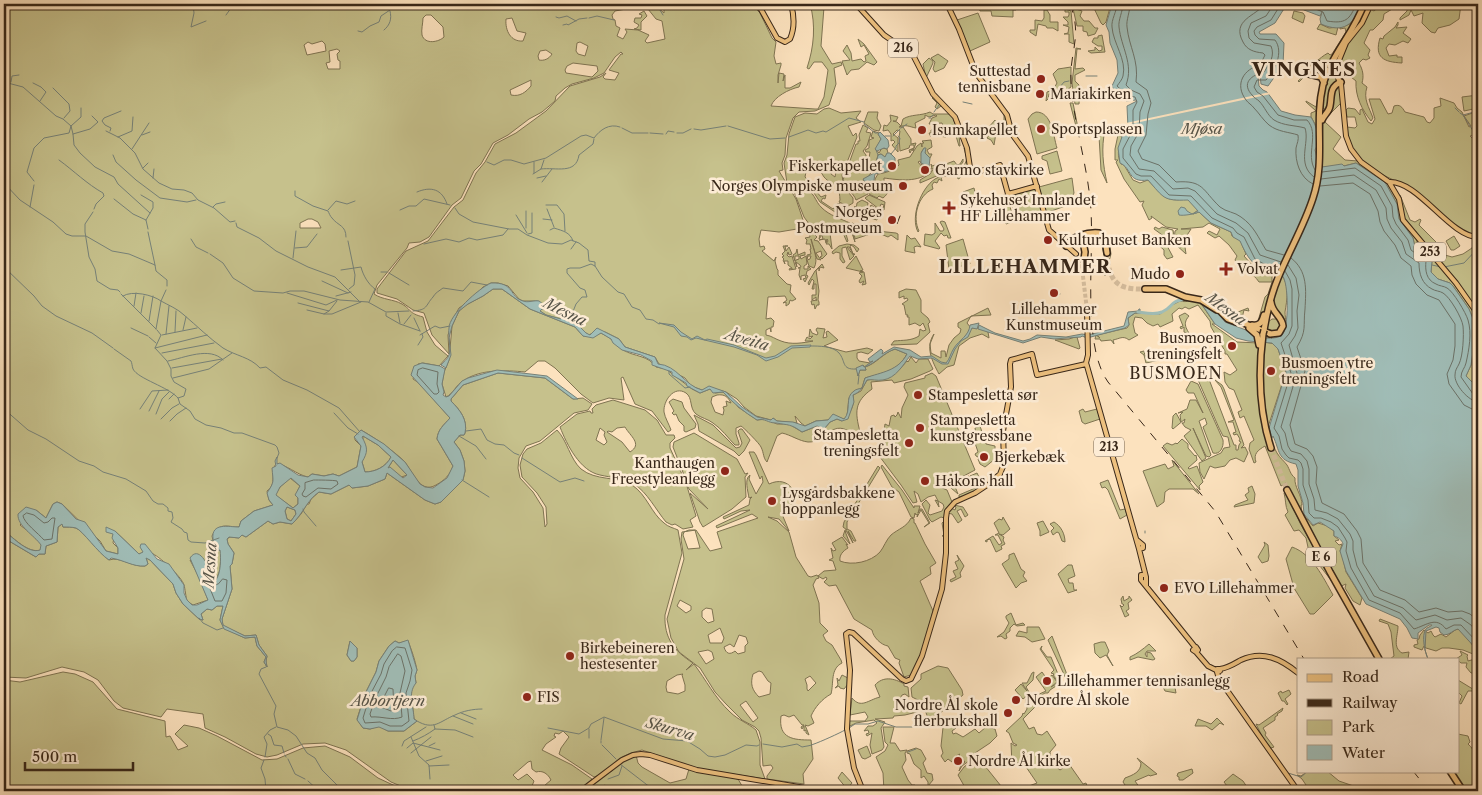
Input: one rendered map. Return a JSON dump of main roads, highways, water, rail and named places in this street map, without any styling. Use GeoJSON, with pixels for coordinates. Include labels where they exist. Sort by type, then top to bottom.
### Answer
{"type":"FeatureCollection","features":[{"type":"Feature","properties":{"kind":"highway"},"geometry":{"type":"LineString","coordinates":[[1248,326],[1255,326],[1260,323],[1311,204],[1318,181],[1320,164],[1320,123],[1324,83],[1333,69],[1364,4]]}},
{"type":"Feature","properties":{"kind":"highway"},"geometry":{"type":"LineString","coordinates":[[1314,75],[1324,74],[1333,69]]}},
{"type":"Feature","properties":{"kind":"highway"},"geometry":{"type":"LineString","coordinates":[[1307,70],[1322,78],[1324,83]]}},
{"type":"Feature","properties":{"kind":"highway"},"geometry":{"type":"LineString","coordinates":[[1320,123],[1329,110],[1331,93],[1339,84]]}},
{"type":"Feature","properties":{"kind":"highway"},"geometry":{"type":"LineString","coordinates":[[1321,105],[1324,110],[1329,110]]}},
{"type":"Feature","properties":{"kind":"highway"},"geometry":{"type":"LineString","coordinates":[[1067,245],[1073,239],[1082,238],[1091,233],[1099,233],[1104,237],[1107,252]]}},
{"type":"Feature","properties":{"kind":"highway"},"geometry":{"type":"LineString","coordinates":[[1082,238],[1086,252],[1084,260]]}},
{"type":"Feature","properties":{"kind":"highway"},"geometry":{"type":"LineString","coordinates":[[1145,289],[1166,289],[1185,297],[1204,301],[1220,312],[1248,326],[1271,334],[1277,334],[1282,330],[1283,325],[1281,319],[1273,310],[1270,301]]}},
{"type":"Feature","properties":{"kind":"highway"},"geometry":{"type":"LineString","coordinates":[[1270,301],[1261,344],[1260,371],[1261,407],[1270,448]]}},
{"type":"Feature","properties":{"kind":"highway"},"geometry":{"type":"LineString","coordinates":[[1264,328],[1271,318],[1281,319]]}},
{"type":"Feature","properties":{"kind":"highway"},"geometry":{"type":"LineString","coordinates":[[1248,326],[1257,335],[1261,344]]}},
{"type":"Feature","properties":{"kind":"highway","name":"E 6"},"geometry":{"type":"LineString","coordinates":[[1287,490],[1377,658]]}},
{"type":"Feature","properties":{"kind":"highway"},"geometry":{"type":"LineString","coordinates":[[1451,773],[1463,791]]}},
{"type":"Feature","properties":{"kind":"main road"},"geometry":{"type":"LineString","coordinates":[[758,4],[778,38],[785,42],[790,39],[793,30],[791,4]]}},
{"type":"Feature","properties":{"kind":"main road","name":"216"},"geometry":{"type":"LineString","coordinates":[[856,4],[884,35],[912,54],[933,94],[951,111],[967,148],[971,174],[1000,165],[1008,194],[1037,186]]}},
{"type":"Feature","properties":{"kind":"main road"},"geometry":{"type":"LineString","coordinates":[[947,4],[961,33],[975,71],[1007,115],[1013,135],[1028,156],[1049,230],[1075,253]]}},
{"type":"Feature","properties":{"kind":"main road"},"geometry":{"type":"LineString","coordinates":[[1307,70],[1317,63],[1326,63],[1333,69],[1346,43],[1362,23],[1371,4]]}},
{"type":"Feature","properties":{"kind":"main road","name":"253"},"geometry":{"type":"LineString","coordinates":[[1333,69],[1339,84],[1346,136],[1349,145],[1361,162],[1389,182],[1398,197],[1403,220],[1453,279],[1475,310],[1478,318]]}},
{"type":"Feature","properties":{"kind":"main road"},"geometry":{"type":"LineString","coordinates":[[1389,182],[1394,182],[1412,192],[1464,233],[1478,237]]}},
{"type":"Feature","properties":{"kind":"main road","name":"213"},"geometry":{"type":"LineString","coordinates":[[1088,310],[1089,342],[1086,364],[1139,547],[1143,578],[1146,586],[1196,650],[1207,663],[1218,670]]}},
{"type":"Feature","properties":{"kind":"main road"},"geometry":{"type":"LineString","coordinates":[[1478,351],[1476,362],[1478,372]]}},
{"type":"Feature","properties":{"kind":"main road"},"geometry":{"type":"LineString","coordinates":[[863,791],[854,768],[847,729],[850,670],[846,635],[850,632],[854,633],[904,680],[912,678],[922,656],[942,589],[946,553],[946,516],[956,501],[975,493],[1000,474],[1004,464],[1003,431],[1011,388],[1010,362],[1016,358],[1032,354],[1038,375],[1086,364]]}},
{"type":"Feature","properties":{"kind":"main road"},"geometry":{"type":"LineString","coordinates":[[1297,673],[1282,661],[1274,657],[1262,655],[1245,659],[1227,668],[1218,670],[1221,681],[1298,791]]}},
{"type":"Feature","properties":{"kind":"main road"},"geometry":{"type":"LineString","coordinates":[[581,791],[622,760],[638,754],[650,755],[697,770],[822,791]]}},
{"type":"Feature","properties":{"kind":"water","name":"Mjøsa"},"geometry":{"type":"Polygon","coordinates":[[[1112,4],[1287,4],[1275,23],[1259,32],[1260,34],[1276,34],[1284,43],[1283,65],[1268,86],[1261,84],[1259,65],[1259,86],[1267,92],[1281,111],[1311,117],[1318,134],[1315,150],[1319,166],[1342,164],[1344,166],[1356,163],[1386,184],[1397,204],[1399,219],[1413,238],[1415,247],[1431,258],[1431,272],[1438,279],[1450,283],[1469,309],[1473,319],[1474,345],[1471,365],[1466,376],[1474,384],[1473,387],[1478,394],[1478,651],[1458,629],[1444,635],[1436,627],[1426,631],[1425,650],[1425,632],[1426,629],[1432,625],[1418,633],[1418,639],[1412,638],[1400,619],[1366,604],[1346,571],[1340,551],[1343,544],[1342,541],[1334,536],[1334,531],[1320,522],[1313,525],[1304,514],[1298,486],[1296,464],[1282,457],[1273,436],[1271,440],[1269,428],[1286,372],[1278,349],[1272,343],[1236,338],[1215,324],[1201,303],[1218,313],[1225,322],[1251,332],[1255,337],[1276,338],[1282,335],[1286,324],[1287,295],[1284,279],[1279,273],[1257,266],[1247,255],[1240,241],[1233,237],[1231,232],[1211,223],[1199,212],[1192,214],[1198,211],[1188,200],[1173,200],[1165,197],[1148,180],[1133,178],[1120,163],[1118,148],[1123,134],[1125,134],[1128,128],[1127,106],[1137,101],[1126,101],[1119,93],[1116,94],[1112,86],[1118,73],[1117,60],[1110,43],[1106,25],[1112,4]]]}},
{"type":"Feature","properties":{"kind":"water"},"geometry":{"type":"Polygon","coordinates":[[[1294,4],[1362,4],[1352,22],[1336,28],[1321,24],[1322,12],[1320,16],[1294,4]]]}},
{"type":"Feature","properties":{"kind":"water"},"geometry":{"type":"Polygon","coordinates":[[[880,132],[888,140],[889,146],[887,149],[884,148],[877,151],[875,149],[881,139],[878,134],[880,132]]]}},
{"type":"Feature","properties":{"kind":"water"},"geometry":{"type":"Polygon","coordinates":[[[926,148],[925,153],[930,158],[929,167],[921,163],[921,153],[926,148]]]}},
{"type":"Feature","properties":{"kind":"water"},"geometry":{"type":"Polygon","coordinates":[[[887,153],[890,153],[895,158],[895,164],[891,164],[891,168],[888,171],[875,174],[873,186],[866,184],[863,179],[874,173],[878,155],[881,154],[885,157],[887,153]]]}},
{"type":"Feature","properties":{"kind":"water"},"geometry":{"type":"Polygon","coordinates":[[[1181,207],[1192,214],[1179,215],[1178,211],[1181,207]]]}},
{"type":"Feature","properties":{"kind":"water"},"geometry":{"type":"Polygon","coordinates":[[[491,283],[499,283],[508,287],[515,296],[525,302],[539,301],[545,306],[560,310],[564,319],[579,326],[590,335],[597,328],[619,339],[625,347],[655,357],[658,364],[670,368],[696,388],[702,390],[709,386],[726,392],[742,407],[757,417],[771,420],[773,418],[777,421],[793,422],[805,426],[816,421],[828,420],[833,414],[844,419],[848,412],[849,397],[855,390],[862,388],[865,378],[894,367],[907,354],[895,349],[865,367],[866,370],[860,370],[858,376],[856,368],[863,365],[864,367],[873,361],[870,362],[868,359],[881,349],[883,351],[882,354],[894,347],[910,350],[921,357],[932,356],[946,363],[954,348],[968,332],[970,325],[979,323],[977,329],[972,328],[968,337],[961,341],[948,364],[942,364],[932,358],[918,359],[910,356],[892,377],[883,380],[867,380],[861,390],[853,395],[854,402],[848,419],[842,421],[837,419],[830,422],[824,429],[817,426],[802,432],[789,425],[757,420],[723,392],[713,393],[710,389],[700,393],[672,375],[672,372],[652,365],[652,361],[641,355],[622,350],[611,339],[601,333],[593,338],[583,336],[575,327],[530,309],[502,289],[493,289],[468,304],[459,311],[449,338],[450,323],[459,309],[479,290],[491,283]],[[542,309],[540,311],[546,315],[561,319],[560,313],[552,309],[542,309]]]}},
{"type":"Feature","properties":{"kind":"water"},"geometry":{"type":"Polygon","coordinates":[[[1139,309],[1140,313],[1135,313],[1128,318],[1129,325],[1125,328],[1087,338],[1082,336],[1054,339],[1041,337],[1023,343],[978,329],[979,325],[995,333],[1023,341],[1037,335],[1066,337],[1082,334],[1088,335],[1124,326],[1128,312],[1138,311],[1139,309]]]}},
{"type":"Feature","properties":{"kind":"water"},"geometry":{"type":"Polygon","coordinates":[[[659,323],[674,325],[692,339],[697,336],[705,340],[734,345],[766,358],[775,356],[791,346],[811,345],[810,347],[792,348],[778,357],[766,361],[757,355],[734,347],[696,338],[691,340],[681,336],[674,327],[659,323]]]}},
{"type":"Feature","properties":{"kind":"water"},"geometry":{"type":"Polygon","coordinates":[[[449,341],[451,355],[446,368],[441,365],[449,355],[449,341]]]}},
{"type":"Feature","properties":{"kind":"water"},"geometry":{"type":"Polygon","coordinates":[[[422,363],[440,366],[445,369],[442,384],[443,395],[446,397],[462,381],[497,370],[547,376],[578,399],[573,399],[545,378],[498,373],[463,385],[451,401],[460,412],[466,428],[464,435],[460,435],[454,442],[460,450],[465,471],[463,480],[441,502],[435,504],[425,500],[387,473],[385,479],[368,486],[352,488],[349,485],[331,494],[319,492],[311,499],[292,524],[280,522],[273,524],[268,521],[246,537],[242,535],[239,538],[229,537],[227,539],[228,544],[234,553],[230,566],[232,589],[222,619],[223,625],[245,636],[256,635],[259,645],[267,656],[267,667],[264,662],[266,657],[257,646],[255,637],[245,638],[224,629],[220,620],[223,606],[217,606],[212,610],[207,609],[201,614],[203,620],[199,619],[183,604],[173,584],[146,558],[148,564],[145,566],[111,558],[109,560],[79,530],[63,527],[62,524],[58,527],[57,542],[46,546],[45,554],[39,554],[36,557],[4,538],[4,531],[26,548],[35,551],[40,550],[41,545],[20,522],[18,514],[26,507],[36,510],[46,518],[53,504],[57,502],[62,504],[76,519],[85,522],[106,551],[118,554],[118,548],[112,538],[113,534],[106,532],[106,527],[115,531],[139,554],[143,552],[140,547],[141,544],[145,544],[157,559],[169,564],[184,585],[184,593],[187,600],[192,605],[197,605],[208,600],[190,558],[194,554],[201,556],[205,560],[213,580],[216,580],[220,569],[220,550],[215,551],[213,534],[218,528],[226,526],[239,527],[241,521],[254,511],[273,505],[267,493],[272,484],[272,468],[276,466],[275,461],[277,457],[277,464],[280,463],[298,475],[308,477],[312,474],[324,476],[333,474],[339,476],[357,467],[361,446],[354,437],[361,430],[384,444],[405,462],[420,484],[425,487],[433,488],[447,478],[453,466],[437,439],[440,430],[450,418],[411,375],[414,366],[422,363]],[[362,437],[366,450],[362,462],[365,472],[376,470],[389,461],[391,457],[378,445],[362,437]],[[393,460],[388,468],[390,467],[403,478],[407,475],[393,460]],[[291,478],[280,487],[276,495],[293,508],[298,504],[298,498],[295,495],[300,486],[291,478]],[[287,507],[285,511],[287,519],[291,521],[296,514],[295,510],[287,507]]]}},
{"type":"Feature","properties":{"kind":"water","name":"Abbortjern"},"geometry":{"type":"Polygon","coordinates":[[[408,640],[417,670],[415,676],[416,683],[411,696],[414,719],[417,721],[404,731],[388,731],[379,727],[363,728],[357,720],[365,694],[376,672],[379,661],[389,646],[395,641],[399,643],[408,640]]]}},
{"type":"Feature","properties":{"kind":"water"},"geometry":{"type":"Polygon","coordinates":[[[350,641],[357,648],[357,657],[354,661],[351,661],[347,655],[350,641]]]}},
{"type":"Feature","properties":{"kind":"waterway"},"geometry":{"type":"LineString","coordinates":[[193,4],[194,13],[191,27],[206,21]]}},
{"type":"Feature","properties":{"kind":"waterway"},"geometry":{"type":"LineString","coordinates":[[226,15],[234,4]]}},
{"type":"Feature","properties":{"kind":"waterway"},"geometry":{"type":"LineString","coordinates":[[326,8],[331,8],[331,4]]}},
{"type":"Feature","properties":{"kind":"waterway"},"geometry":{"type":"LineString","coordinates":[[358,31],[362,32],[379,22],[381,16],[390,10],[393,4]]}},
{"type":"Feature","properties":{"kind":"waterway"},"geometry":{"type":"LineString","coordinates":[[623,9],[625,5],[633,7],[637,4]]}},
{"type":"Feature","properties":{"kind":"waterway"},"geometry":{"type":"LineString","coordinates":[[634,7],[643,4]]}},
{"type":"Feature","properties":{"kind":"waterway"},"geometry":{"type":"LineString","coordinates":[[651,4],[658,7],[663,15]]}},
{"type":"Feature","properties":{"kind":"waterway"},"geometry":{"type":"LineString","coordinates":[[384,30],[390,22],[390,11]]}},
{"type":"Feature","properties":{"kind":"waterway"},"geometry":{"type":"LineString","coordinates":[[556,17],[567,16],[576,21]]}},
{"type":"Feature","properties":{"kind":"waterway"},"geometry":{"type":"LineString","coordinates":[[589,18],[597,16],[614,20]]}},
{"type":"Feature","properties":{"kind":"waterway"},"geometry":{"type":"LineString","coordinates":[[563,25],[587,18]]}},
{"type":"Feature","properties":{"kind":"waterway"},"geometry":{"type":"LineString","coordinates":[[11,82],[12,76],[19,75]]}},
{"type":"Feature","properties":{"kind":"waterway"},"geometry":{"type":"LineString","coordinates":[[1086,76],[1097,76]]}},
{"type":"Feature","properties":{"kind":"waterway"},"geometry":{"type":"LineString","coordinates":[[1055,93],[1064,82],[1069,81]]}},
{"type":"Feature","properties":{"kind":"waterway"},"geometry":{"type":"LineString","coordinates":[[4,82],[23,87],[56,116],[71,126],[74,145],[80,153],[95,167],[114,177],[118,184],[150,213]]}},
{"type":"Feature","properties":{"kind":"waterway"},"geometry":{"type":"LineString","coordinates":[[33,83],[46,92],[40,101]]}},
{"type":"Feature","properties":{"kind":"waterway"},"geometry":{"type":"LineString","coordinates":[[53,88],[69,104],[70,111],[64,118]]}},
{"type":"Feature","properties":{"kind":"waterway"},"geometry":{"type":"LineString","coordinates":[[963,102],[972,104]]}},
{"type":"Feature","properties":{"kind":"waterway"},"geometry":{"type":"LineString","coordinates":[[934,112],[939,105]]}},
{"type":"Feature","properties":{"kind":"waterway"},"geometry":{"type":"LineString","coordinates":[[34,181],[27,172],[34,148],[44,138],[69,133],[71,126],[81,117],[81,108]]}},
{"type":"Feature","properties":{"kind":"waterway"},"geometry":{"type":"LineString","coordinates":[[1455,108],[1459,112]]}},
{"type":"Feature","properties":{"kind":"waterway"},"geometry":{"type":"LineString","coordinates":[[110,131],[111,128],[102,121],[104,118],[121,111]]}},
{"type":"Feature","properties":{"kind":"waterway"},"geometry":{"type":"LineString","coordinates":[[1460,113],[1463,115],[1478,111]]}},
{"type":"Feature","properties":{"kind":"waterway"},"geometry":{"type":"LineString","coordinates":[[1463,115],[1475,134]]}},
{"type":"Feature","properties":{"kind":"waterway"},"geometry":{"type":"LineString","coordinates":[[73,134],[90,129],[98,122],[92,116]]}},
{"type":"Feature","properties":{"kind":"waterway"},"geometry":{"type":"LineString","coordinates":[[118,137],[132,131],[133,117]]}},
{"type":"Feature","properties":{"kind":"waterway"},"geometry":{"type":"LineString","coordinates":[[789,137],[808,130],[816,133],[826,132],[849,118],[864,122]]}},
{"type":"Feature","properties":{"kind":"waterway"},"geometry":{"type":"LineString","coordinates":[[132,149],[149,123]]}},
{"type":"Feature","properties":{"kind":"waterway"},"geometry":{"type":"LineString","coordinates":[[864,124],[875,133],[878,133]]}},
{"type":"Feature","properties":{"kind":"waterway"},"geometry":{"type":"LineString","coordinates":[[901,128],[907,124]]}},
{"type":"Feature","properties":{"kind":"waterway"},"geometry":{"type":"LineString","coordinates":[[487,162],[494,165],[504,160],[511,160],[524,164],[546,158],[581,136],[586,135],[594,138],[605,128],[612,126],[620,127]]}},
{"type":"Feature","properties":{"kind":"waterway"},"geometry":{"type":"LineString","coordinates":[[694,129],[701,130],[726,126]]}},
{"type":"Feature","properties":{"kind":"waterway"},"geometry":{"type":"LineString","coordinates":[[728,126],[770,139],[785,138]]}},
{"type":"Feature","properties":{"kind":"waterway"},"geometry":{"type":"LineString","coordinates":[[622,128],[632,133],[648,133]]}},
{"type":"Feature","properties":{"kind":"waterway"},"geometry":{"type":"LineString","coordinates":[[677,133],[683,133],[691,129]]}},
{"type":"Feature","properties":{"kind":"waterway"},"geometry":{"type":"LineString","coordinates":[[893,136],[900,129]]}},
{"type":"Feature","properties":{"kind":"waterway"},"geometry":{"type":"LineString","coordinates":[[106,131],[120,138],[135,153],[143,169],[159,183],[172,189],[192,193],[198,200],[214,208],[230,222],[235,221]]}},
{"type":"Feature","properties":{"kind":"waterway"},"geometry":{"type":"LineString","coordinates":[[666,134],[668,131],[674,132]]}},
{"type":"Feature","properties":{"kind":"waterway"},"geometry":{"type":"LineString","coordinates":[[142,135],[150,132]]}},
{"type":"Feature","properties":{"kind":"waterway"},"geometry":{"type":"LineString","coordinates":[[650,133],[663,134]]}},
{"type":"Feature","properties":{"kind":"waterway"},"geometry":{"type":"LineString","coordinates":[[885,136],[890,136]]}},
{"type":"Feature","properties":{"kind":"waterway"},"geometry":{"type":"LineString","coordinates":[[891,154],[899,143],[900,138],[898,136]]}},
{"type":"Feature","properties":{"kind":"waterway"},"geometry":{"type":"LineString","coordinates":[[541,169],[570,168],[577,161],[579,155],[593,144],[594,139]]}},
{"type":"Feature","properties":{"kind":"waterway"},"geometry":{"type":"LineString","coordinates":[[876,150],[878,155]]}},
{"type":"Feature","properties":{"kind":"waterway"},"geometry":{"type":"LineString","coordinates":[[113,155],[116,162],[160,198],[187,202],[196,200]]}},
{"type":"Feature","properties":{"kind":"waterway"},"geometry":{"type":"LineString","coordinates":[[59,160],[103,193],[104,196],[94,209]]}},
{"type":"Feature","properties":{"kind":"waterway"},"geometry":{"type":"LineString","coordinates":[[533,174],[541,169],[544,160]]}},
{"type":"Feature","properties":{"kind":"waterway"},"geometry":{"type":"LineString","coordinates":[[534,162],[534,173]]}},
{"type":"Feature","properties":{"kind":"waterway"},"geometry":{"type":"LineString","coordinates":[[143,168],[148,163]]}},
{"type":"Feature","properties":{"kind":"waterway"},"geometry":{"type":"LineString","coordinates":[[153,178],[154,169]]}},
{"type":"Feature","properties":{"kind":"waterway"},"geometry":{"type":"LineString","coordinates":[[542,182],[552,169]]}},
{"type":"Feature","properties":{"kind":"waterway"},"geometry":{"type":"LineString","coordinates":[[537,178],[546,176]]}},
{"type":"Feature","properties":{"kind":"waterway"},"geometry":{"type":"LineString","coordinates":[[4,183],[20,200],[53,222],[66,234],[86,236],[112,251],[129,254],[155,265],[156,271],[167,280],[167,286]]}},
{"type":"Feature","properties":{"kind":"waterway"},"geometry":{"type":"LineString","coordinates":[[30,207],[34,185]]}},
{"type":"Feature","properties":{"kind":"waterway"},"geometry":{"type":"LineString","coordinates":[[417,192],[427,189],[435,190],[442,195],[447,204]]}},
{"type":"Feature","properties":{"kind":"waterway"},"geometry":{"type":"LineString","coordinates":[[295,191],[295,196],[313,206],[328,211],[334,221],[345,230],[346,237]]}},
{"type":"Feature","properties":{"kind":"waterway"},"geometry":{"type":"LineString","coordinates":[[141,195],[153,202],[153,208],[146,220]]}},
{"type":"Feature","properties":{"kind":"waterway"},"geometry":{"type":"LineString","coordinates":[[1011,195],[1019,197],[1026,202]]}},
{"type":"Feature","properties":{"kind":"waterway"},"geometry":{"type":"LineString","coordinates":[[114,199],[133,214],[146,220],[148,229]]}},
{"type":"Feature","properties":{"kind":"waterway"},"geometry":{"type":"LineString","coordinates":[[400,210],[409,206],[416,206],[424,199],[450,205]]}},
{"type":"Feature","properties":{"kind":"waterway"},"geometry":{"type":"LineString","coordinates":[[328,210],[336,201],[347,204],[355,201]]}},
{"type":"Feature","properties":{"kind":"waterway"},"geometry":{"type":"LineString","coordinates":[[213,207],[216,204],[225,202]]}},
{"type":"Feature","properties":{"kind":"waterway"},"geometry":{"type":"LineString","coordinates":[[546,205],[557,205],[564,214],[565,231]]}},
{"type":"Feature","properties":{"kind":"waterway"},"geometry":{"type":"LineString","coordinates":[[455,208],[459,214],[473,222],[518,229],[527,235],[548,243],[562,244],[571,240],[579,243],[588,250],[589,261],[595,262],[595,266]]}},
{"type":"Feature","properties":{"kind":"waterway"},"geometry":{"type":"LineString","coordinates":[[547,209],[554,227]]}},
{"type":"Feature","properties":{"kind":"waterway"},"geometry":{"type":"LineString","coordinates":[[526,211],[526,228]]}},
{"type":"Feature","properties":{"kind":"waterway"},"geometry":{"type":"LineString","coordinates":[[93,212],[85,224],[85,232],[89,257],[95,269],[97,281],[110,289],[120,292]]}},
{"type":"Feature","properties":{"kind":"waterway"},"geometry":{"type":"LineString","coordinates":[[528,234],[532,233],[532,213]]}},
{"type":"Feature","properties":{"kind":"waterway"},"geometry":{"type":"LineString","coordinates":[[516,215],[527,233]]}},
{"type":"Feature","properties":{"kind":"waterway"},"geometry":{"type":"LineString","coordinates":[[543,219],[552,220]]}},
{"type":"Feature","properties":{"kind":"waterway"},"geometry":{"type":"LineString","coordinates":[[236,223],[237,227],[259,238],[276,251],[308,267],[335,277],[359,301]]}},
{"type":"Feature","properties":{"kind":"waterway"},"geometry":{"type":"LineString","coordinates":[[550,230],[554,228],[566,232],[573,241]]}},
{"type":"Feature","properties":{"kind":"waterway"},"geometry":{"type":"LineString","coordinates":[[424,244],[446,239],[459,242],[469,238],[477,240],[503,235],[508,229]]}},
{"type":"Feature","properties":{"kind":"waterway"},"geometry":{"type":"LineString","coordinates":[[293,258],[296,231]]}},
{"type":"Feature","properties":{"kind":"waterway"},"geometry":{"type":"LineString","coordinates":[[148,232],[155,265]]}},
{"type":"Feature","properties":{"kind":"waterway"},"geometry":{"type":"LineString","coordinates":[[295,248],[307,247],[317,234]]}},
{"type":"Feature","properties":{"kind":"waterway"},"geometry":{"type":"LineString","coordinates":[[191,239],[196,247],[208,253]]}},
{"type":"Feature","properties":{"kind":"waterway"},"geometry":{"type":"LineString","coordinates":[[348,241],[355,275],[354,285],[349,289]]}},
{"type":"Feature","properties":{"kind":"waterway"},"geometry":{"type":"LineString","coordinates":[[571,249],[576,242]]}},
{"type":"Feature","properties":{"kind":"waterway"},"geometry":{"type":"LineString","coordinates":[[1444,267],[1464,263],[1478,248]]}},
{"type":"Feature","properties":{"kind":"waterway"},"geometry":{"type":"LineString","coordinates":[[210,254],[223,263],[233,278],[254,291],[283,293],[304,291],[340,300],[368,302],[386,312],[409,311]]}},
{"type":"Feature","properties":{"kind":"waterway"},"geometry":{"type":"LineString","coordinates":[[562,313],[572,314],[576,304],[582,297],[587,297],[585,290],[580,288],[567,273],[567,269],[580,268],[591,264],[618,292],[624,294],[632,307],[640,310],[646,319],[653,320],[659,324]]}},
{"type":"Feature","properties":{"kind":"waterway"},"geometry":{"type":"LineString","coordinates":[[1432,265],[1441,267]]}},
{"type":"Feature","properties":{"kind":"waterway"},"geometry":{"type":"LineString","coordinates":[[4,267],[42,306],[56,316],[92,333],[113,348]]}},
{"type":"Feature","properties":{"kind":"waterway"},"geometry":{"type":"LineString","coordinates":[[341,270],[361,267],[366,279],[375,289],[369,302]]}},
{"type":"Feature","properties":{"kind":"waterway"},"geometry":{"type":"LineString","coordinates":[[381,272],[387,272]]}},
{"type":"Feature","properties":{"kind":"waterway"},"geometry":{"type":"LineString","coordinates":[[389,273],[409,285]]}},
{"type":"Feature","properties":{"kind":"waterway"},"geometry":{"type":"LineString","coordinates":[[322,281],[348,293]]}},
{"type":"Feature","properties":{"kind":"waterway"},"geometry":{"type":"LineString","coordinates":[[413,311],[424,309],[435,294],[443,288],[463,291],[471,282],[487,285]]}},
{"type":"Feature","properties":{"kind":"waterway"},"geometry":{"type":"LineString","coordinates":[[166,290],[161,301],[182,313],[223,348],[252,361],[260,368],[266,367],[283,380],[307,390],[339,408],[360,432]]}},
{"type":"Feature","properties":{"kind":"waterway"},"geometry":{"type":"LineString","coordinates":[[336,296],[351,292]]}},
{"type":"Feature","properties":{"kind":"waterway"},"geometry":{"type":"LineString","coordinates":[[123,296],[132,293],[142,294],[161,301],[156,329]]}},
{"type":"Feature","properties":{"kind":"waterway"},"geometry":{"type":"LineString","coordinates":[[134,306],[136,293]]}},
{"type":"Feature","properties":{"kind":"waterway"},"geometry":{"type":"LineString","coordinates":[[287,293],[326,305],[337,300]]}},
{"type":"Feature","properties":{"kind":"waterway"},"geometry":{"type":"LineString","coordinates":[[121,294],[156,329]]}},
{"type":"Feature","properties":{"kind":"waterway"},"geometry":{"type":"LineString","coordinates":[[1054,295],[1060,294]]}},
{"type":"Feature","properties":{"kind":"waterway"},"geometry":{"type":"LineString","coordinates":[[141,313],[144,296]]}},
{"type":"Feature","properties":{"kind":"waterway"},"geometry":{"type":"LineString","coordinates":[[149,321],[153,296]]}},
{"type":"Feature","properties":{"kind":"waterway","name":"Mesna"},"geometry":{"type":"LineString","coordinates":[[1138,312],[1159,313],[1166,310],[1174,302],[1187,299]]}},
{"type":"Feature","properties":{"kind":"waterway"},"geometry":{"type":"LineString","coordinates":[[298,303],[329,311],[337,301]]}},
{"type":"Feature","properties":{"kind":"waterway"},"geometry":{"type":"LineString","coordinates":[[324,314],[332,314],[361,302]]}},
{"type":"Feature","properties":{"kind":"waterway"},"geometry":{"type":"LineString","coordinates":[[166,334],[169,306]]}},
{"type":"Feature","properties":{"kind":"waterway"},"geometry":{"type":"LineString","coordinates":[[307,310],[324,314],[329,311]]}},
{"type":"Feature","properties":{"kind":"waterway"},"geometry":{"type":"LineString","coordinates":[[175,332],[176,311]]}},
{"type":"Feature","properties":{"kind":"waterway"},"geometry":{"type":"LineString","coordinates":[[386,313],[386,316],[400,324],[420,331]]}},
{"type":"Feature","properties":{"kind":"waterway"},"geometry":{"type":"LineString","coordinates":[[398,313],[400,323]]}},
{"type":"Feature","properties":{"kind":"waterway"},"geometry":{"type":"LineString","coordinates":[[404,324],[411,315]]}},
{"type":"Feature","properties":{"kind":"waterway"},"geometry":{"type":"LineString","coordinates":[[183,330],[186,317]]}},
{"type":"Feature","properties":{"kind":"waterway"},"geometry":{"type":"LineString","coordinates":[[414,318],[420,331]]}},
{"type":"Feature","properties":{"kind":"waterway"},"geometry":{"type":"LineString","coordinates":[[420,335],[435,326],[440,328],[450,326]]}},
{"type":"Feature","properties":{"kind":"waterway"},"geometry":{"type":"LineString","coordinates":[[131,328],[148,336]]}},
{"type":"Feature","properties":{"kind":"waterway"},"geometry":{"type":"LineString","coordinates":[[162,335],[197,328]]}},
{"type":"Feature","properties":{"kind":"waterway"},"geometry":{"type":"LineString","coordinates":[[157,330],[161,335],[155,348],[167,361],[174,382],[186,389],[184,396],[178,398],[180,404],[190,411],[195,419],[206,425],[234,433],[242,433],[275,445],[279,453],[277,458]]}},
{"type":"Feature","properties":{"kind":"waterway"},"geometry":{"type":"LineString","coordinates":[[418,345],[423,337],[422,334]]}},
{"type":"Feature","properties":{"kind":"waterway"},"geometry":{"type":"LineString","coordinates":[[155,348],[207,335]]}},
{"type":"Feature","properties":{"kind":"waterway"},"geometry":{"type":"LineString","coordinates":[[149,337],[156,343]]}},
{"type":"Feature","properties":{"kind":"waterway"},"geometry":{"type":"LineString","coordinates":[[162,353],[214,343]]}},
{"type":"Feature","properties":{"kind":"waterway","name":"Åveita"},"geometry":{"type":"LineString","coordinates":[[811,346],[833,349],[839,353],[848,368],[856,369]]}},
{"type":"Feature","properties":{"kind":"waterway"},"geometry":{"type":"LineString","coordinates":[[114,349],[131,361],[136,373],[168,390],[178,398]]}},
{"type":"Feature","properties":{"kind":"waterway"},"geometry":{"type":"LineString","coordinates":[[168,361],[204,353],[218,356],[223,360]]}},
{"type":"Feature","properties":{"kind":"waterway"},"geometry":{"type":"LineString","coordinates":[[173,378],[209,369],[232,353]]}},
{"type":"Feature","properties":{"kind":"waterway"},"geometry":{"type":"LineString","coordinates":[[172,368],[222,359]]}},
{"type":"Feature","properties":{"kind":"waterway"},"geometry":{"type":"LineString","coordinates":[[669,371],[669,374],[685,388],[690,387]]}},
{"type":"Feature","properties":{"kind":"waterway"},"geometry":{"type":"LineString","coordinates":[[858,384],[859,375]]}},
{"type":"Feature","properties":{"kind":"waterway"},"geometry":{"type":"LineString","coordinates":[[140,409],[152,391],[168,390]]}},
{"type":"Feature","properties":{"kind":"waterway"},"geometry":{"type":"LineString","coordinates":[[149,411],[159,391]]}},
{"type":"Feature","properties":{"kind":"waterway"},"geometry":{"type":"LineString","coordinates":[[156,414],[162,399],[169,392]]}},
{"type":"Feature","properties":{"kind":"waterway"},"geometry":{"type":"LineString","coordinates":[[169,399],[174,394]]}},
{"type":"Feature","properties":{"kind":"waterway"},"geometry":{"type":"LineString","coordinates":[[161,419],[179,404]]}},
{"type":"Feature","properties":{"kind":"waterway"},"geometry":{"type":"LineString","coordinates":[[170,421],[186,408]]}},
{"type":"Feature","properties":{"kind":"waterway"},"geometry":{"type":"LineString","coordinates":[[4,409],[28,430],[46,439],[79,461],[94,466],[103,472],[126,479],[146,491],[153,501],[163,504],[168,508],[168,511],[172,512],[173,518],[171,522],[187,533],[188,540],[191,542],[205,543],[219,538]]}},
{"type":"Feature","properties":{"kind":"waterway"},"geometry":{"type":"LineString","coordinates":[[334,413],[348,428],[358,434]]}},
{"type":"Feature","properties":{"kind":"waterway"},"geometry":{"type":"LineString","coordinates":[[466,431],[481,429],[487,440],[495,444],[504,445],[519,455]]}},
{"type":"Feature","properties":{"kind":"waterway"},"geometry":{"type":"LineString","coordinates":[[459,436],[476,446],[486,459]]}},
{"type":"Feature","properties":{"kind":"waterway"},"geometry":{"type":"LineString","coordinates":[[522,458],[560,482],[575,478],[584,481]]}},
{"type":"Feature","properties":{"kind":"waterway"},"geometry":{"type":"LineString","coordinates":[[462,480],[489,497]]}},
{"type":"Feature","properties":{"kind":"waterway"},"geometry":{"type":"LineString","coordinates":[[303,509],[316,526]]}},
{"type":"Feature","properties":{"kind":"waterway"},"geometry":{"type":"LineString","coordinates":[[199,618],[203,623],[217,630],[223,628]]}},
{"type":"Feature","properties":{"kind":"waterway","name":"Skurva"},"geometry":{"type":"LineString","coordinates":[[266,667],[261,669],[259,674],[276,706],[274,714],[277,727],[288,730],[296,736],[307,753],[315,758],[322,770],[343,791]]}},
{"type":"Feature","properties":{"kind":"waterway","name":"Skurva"},"geometry":{"type":"LineString","coordinates":[[417,721],[433,725],[461,712],[482,709]]}},
{"type":"Feature","properties":{"kind":"waterway"},"geometry":{"type":"LineString","coordinates":[[461,713],[476,719]]}},
{"type":"Feature","properties":{"kind":"waterway"},"geometry":{"type":"LineString","coordinates":[[453,716],[473,724]]}},
{"type":"Feature","properties":{"kind":"waterway","name":"Skurva"},"geometry":{"type":"LineString","coordinates":[[548,728],[579,734],[589,728],[591,724],[604,717],[663,739],[687,741],[708,756],[715,757],[725,755],[746,745],[759,745]]}},
{"type":"Feature","properties":{"kind":"waterway"},"geometry":{"type":"LineString","coordinates":[[601,740],[604,718]]}},
{"type":"Feature","properties":{"kind":"waterway","name":"Skurva"},"geometry":{"type":"LineString","coordinates":[[849,728],[855,724],[868,724],[878,721],[896,727],[916,727]]}},
{"type":"Feature","properties":{"kind":"waterway","name":"Skurva"},"geometry":{"type":"LineString","coordinates":[[918,726],[926,722]]}},
{"type":"Feature","properties":{"kind":"waterway"},"geometry":{"type":"LineString","coordinates":[[413,741],[435,729],[434,725]]}},
{"type":"Feature","properties":{"kind":"waterway"},"geometry":{"type":"LineString","coordinates":[[265,757],[267,744],[264,737],[270,730],[276,727]]}},
{"type":"Feature","properties":{"kind":"waterway"},"geometry":{"type":"LineString","coordinates":[[402,746],[404,741],[426,727]]}},
{"type":"Feature","properties":{"kind":"waterway"},"geometry":{"type":"LineString","coordinates":[[435,729],[455,730],[473,737]]}},
{"type":"Feature","properties":{"kind":"waterway"},"geometry":{"type":"LineString","coordinates":[[589,729],[589,738]]}},
{"type":"Feature","properties":{"kind":"waterway","name":"Skurva"},"geometry":{"type":"LineString","coordinates":[[763,744],[782,747],[797,744],[802,747],[817,743],[845,730]]}},
{"type":"Feature","properties":{"kind":"waterway"},"geometry":{"type":"LineString","coordinates":[[268,734],[271,736],[274,745],[282,746],[284,753]]}},
{"type":"Feature","properties":{"kind":"waterway"},"geometry":{"type":"LineString","coordinates":[[411,737],[419,756],[429,765],[430,779]]}},
{"type":"Feature","properties":{"kind":"waterway"},"geometry":{"type":"LineString","coordinates":[[411,753],[431,737]]}},
{"type":"Feature","properties":{"kind":"waterway"},"geometry":{"type":"LineString","coordinates":[[407,748],[413,743],[440,750]]}},
{"type":"Feature","properties":{"kind":"waterway"},"geometry":{"type":"LineString","coordinates":[[429,746],[435,743]]}},
{"type":"Feature","properties":{"kind":"waterway"},"geometry":{"type":"LineString","coordinates":[[602,745],[616,759]]}},
{"type":"Feature","properties":{"kind":"waterway"},"geometry":{"type":"LineString","coordinates":[[908,752],[916,749]]}},
{"type":"Feature","properties":{"kind":"waterway"},"geometry":{"type":"LineString","coordinates":[[426,761],[442,756]]}},
{"type":"Feature","properties":{"kind":"waterway"},"geometry":{"type":"LineString","coordinates":[[288,759],[295,774],[305,779]]}},
{"type":"Feature","properties":{"kind":"waterway"},"geometry":{"type":"LineString","coordinates":[[264,760],[261,768],[265,779],[266,791]]}},
{"type":"Feature","properties":{"kind":"waterway"},"geometry":{"type":"LineString","coordinates":[[620,764],[655,791]]}},
{"type":"Feature","properties":{"kind":"waterway"},"geometry":{"type":"LineString","coordinates":[[429,766],[449,765]]}},
{"type":"Feature","properties":{"kind":"waterway"},"geometry":{"type":"LineString","coordinates":[[608,779],[619,775],[622,766]]}},
{"type":"Feature","properties":{"kind":"waterway"},"geometry":{"type":"LineString","coordinates":[[1288,773],[1301,777],[1307,772]]}},
{"type":"Feature","properties":{"kind":"waterway"},"geometry":{"type":"LineString","coordinates":[[308,781],[319,791]]}},
{"type":"Feature","properties":{"kind":"tunnel"},"geometry":{"type":"LineString","coordinates":[[1076,253],[1082,268],[1087,310]]}},
{"type":"Feature","properties":{"kind":"tunnel"},"geometry":{"type":"LineString","coordinates":[[1107,253],[1110,271],[1116,282],[1127,288],[1145,289]]}},
{"type":"Feature","properties":{"kind":"tunnel"},"geometry":{"type":"LineString","coordinates":[[1271,448],[1287,490]]}},
{"type":"Feature","properties":{"kind":"railway"},"geometry":{"type":"LineString","coordinates":[[1070,4],[1074,16],[1076,35],[1071,71],[1072,96],[1090,199],[1092,320],[1094,344],[1099,365],[1108,382],[1215,511],[1303,658]]}},
{"type":"Feature","properties":{"kind":"railway"},"geometry":{"type":"LineString","coordinates":[[897,224],[903,208]]}},
{"type":"Feature","properties":{"kind":"railway"},"geometry":{"type":"LineString","coordinates":[[1414,772],[1429,791]]}},
{"type":"Feature","properties":{"kind":"place","name":"Suttestad tennisbane"},"geometry":{"type":"Point","coordinates":[1041,79]}},
{"type":"Feature","properties":{"kind":"place","name":"Mariakirken"},"geometry":{"type":"Point","coordinates":[1040,94]}},
{"type":"Feature","properties":{"kind":"place","name":"Sportsplassen"},"geometry":{"type":"Point","coordinates":[1041,129]}},
{"type":"Feature","properties":{"kind":"place","name":"Isumkapellet"},"geometry":{"type":"Point","coordinates":[922,130]}},
{"type":"Feature","properties":{"kind":"place","name":"Fiskerkapellet"},"geometry":{"type":"Point","coordinates":[892,166]}},
{"type":"Feature","properties":{"kind":"place","name":"Garmo stavkirke"},"geometry":{"type":"Point","coordinates":[925,170]}},
{"type":"Feature","properties":{"kind":"place","name":"Norges Olympiske museum"},"geometry":{"type":"Point","coordinates":[903,186]}},
{"type":"Feature","properties":{"kind":"place","name":"Sykehuset Innlandet HF Lillehammer"},"geometry":{"type":"Point","coordinates":[949,208]}},
{"type":"Feature","properties":{"kind":"place","name":"Norges Postmuseum"},"geometry":{"type":"Point","coordinates":[892,220]}},
{"type":"Feature","properties":{"kind":"place","name":"Kulturhuset Banken"},"geometry":{"type":"Point","coordinates":[1048,240]}},
{"type":"Feature","properties":{"kind":"place","name":"Volvat"},"geometry":{"type":"Point","coordinates":[1226,269]}},
{"type":"Feature","properties":{"kind":"place","name":"Mudo"},"geometry":{"type":"Point","coordinates":[1180,274]}},
{"type":"Feature","properties":{"kind":"place","name":"Lillehammer Kunstmuseum"},"geometry":{"type":"Point","coordinates":[1054,293]}},
{"type":"Feature","properties":{"kind":"place","name":"Busmoen treningsfelt"},"geometry":{"type":"Point","coordinates":[1232,346]}},
{"type":"Feature","properties":{"kind":"place","name":"Busmoen ytre treningsfelt"},"geometry":{"type":"Point","coordinates":[1271,371]}},
{"type":"Feature","properties":{"kind":"place","name":"Stampesletta sør"},"geometry":{"type":"Point","coordinates":[918,395]}},
{"type":"Feature","properties":{"kind":"place","name":"Stampesletta kunstgressbane"},"geometry":{"type":"Point","coordinates":[920,428]}},
{"type":"Feature","properties":{"kind":"place","name":"Stampesletta treningsfelt"},"geometry":{"type":"Point","coordinates":[909,443]}},
{"type":"Feature","properties":{"kind":"place","name":"Bjerkebæk"},"geometry":{"type":"Point","coordinates":[984,457]}},
{"type":"Feature","properties":{"kind":"place","name":"Kanthaugen Freestyleanlegg"},"geometry":{"type":"Point","coordinates":[725,471]}},
{"type":"Feature","properties":{"kind":"place","name":"Håkons hall"},"geometry":{"type":"Point","coordinates":[925,481]}},
{"type":"Feature","properties":{"kind":"place","name":"Lysgårdsbakkene hoppanlegg"},"geometry":{"type":"Point","coordinates":[772,501]}},
{"type":"Feature","properties":{"kind":"place","name":"EVO Lillehammer"},"geometry":{"type":"Point","coordinates":[1164,588]}},
{"type":"Feature","properties":{"kind":"place","name":"Birkebeineren hestesenter"},"geometry":{"type":"Point","coordinates":[570,656]}},
{"type":"Feature","properties":{"kind":"place","name":"Lillehammer tennisanlegg"},"geometry":{"type":"Point","coordinates":[1047,681]}},
{"type":"Feature","properties":{"kind":"place","name":"FIS"},"geometry":{"type":"Point","coordinates":[527,697]}},
{"type":"Feature","properties":{"kind":"place","name":"Nordre Ål skole"},"geometry":{"type":"Point","coordinates":[1016,700]}},
{"type":"Feature","properties":{"kind":"place","name":"Nordre Ål skole flerbrukshall"},"geometry":{"type":"Point","coordinates":[1008,713]}},
{"type":"Feature","properties":{"kind":"place","name":"Nordre Ål kirke"},"geometry":{"type":"Point","coordinates":[958,761]}},
{"type":"Feature","properties":{"kind":"district","name":"VINGNES"},"geometry":{"type":"Point","coordinates":[1304,69]}},
{"type":"Feature","properties":{"kind":"district","name":"LILLEHAMMER"},"geometry":{"type":"Point","coordinates":[1025,266]}},
{"type":"Feature","properties":{"kind":"district","name":"BUSMOEN"},"geometry":{"type":"Point","coordinates":[1176,373]}}]}
